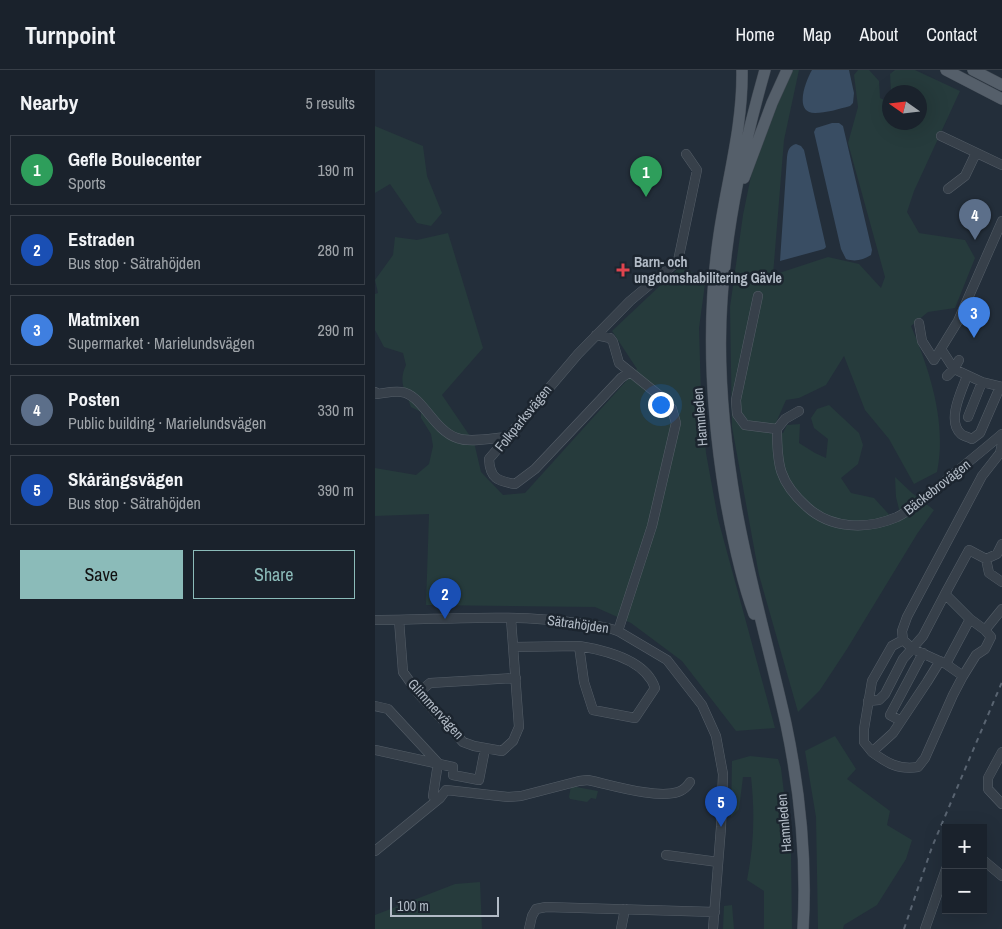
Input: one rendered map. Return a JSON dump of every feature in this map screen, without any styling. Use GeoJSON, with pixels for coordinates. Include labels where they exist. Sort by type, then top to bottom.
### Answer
{"type":"FeatureCollection","features":[{"type":"Feature","properties":{"kind":"main road","name":"Hamnleden"},"geometry":{"type":"LineString","coordinates":[[742,70],[741,102],[719,234],[713,299],[712,378],[715,421],[727,509],[742,580],[769,658]]}},
{"type":"Feature","properties":{"kind":"main road","name":"Hamnleden"},"geometry":{"type":"LineString","coordinates":[[731,169],[757,70]]}},
{"type":"Feature","properties":{"kind":"main road","name":"Hamnleden"},"geometry":{"type":"LineString","coordinates":[[765,70],[745,148],[732,210],[722,298],[721,366],[724,419],[736,507],[794,767],[802,837],[803,929]]}},
{"type":"Feature","properties":{"kind":"main road","name":"Hamnleden"},"geometry":{"type":"LineString","coordinates":[[732,210],[771,103],[787,70]]}},
{"type":"Feature","properties":{"kind":"main road"},"geometry":{"type":"LineString","coordinates":[[946,70],[1002,99]]}},
{"type":"Feature","properties":{"kind":"main road"},"geometry":{"type":"LineString","coordinates":[[973,70],[1002,85]]}},
{"type":"Feature","properties":{"kind":"street"},"geometry":{"type":"LineString","coordinates":[[941,136],[1002,165]]}},
{"type":"Feature","properties":{"kind":"street"},"geometry":{"type":"LineString","coordinates":[[948,189],[965,176],[976,153]]}},
{"type":"Feature","properties":{"kind":"street","name":"Folkparksvägen"},"geometry":{"type":"LineString","coordinates":[[630,372],[621,378],[535,468],[515,484],[499,481],[489,470],[489,459],[555,379],[631,300],[678,261],[697,170],[686,154]]}},
{"type":"Feature","properties":{"kind":"street"},"geometry":{"type":"LineString","coordinates":[[919,323],[922,341],[934,360],[958,321],[1002,222]]}},
{"type":"Feature","properties":{"kind":"street"},"geometry":{"type":"LineString","coordinates":[[758,296],[737,400],[737,414],[745,425],[777,429],[785,419],[799,411]]}},
{"type":"Feature","properties":{"kind":"street"},"geometry":{"type":"LineString","coordinates":[[596,335],[610,338],[619,362],[660,396],[672,410],[676,423],[652,526],[618,631]]}},
{"type":"Feature","properties":{"kind":"street"},"geometry":{"type":"LineString","coordinates":[[941,350],[954,369],[982,382],[1001,387],[980,433],[972,439],[960,434],[955,424],[957,402],[967,376]]}},
{"type":"Feature","properties":{"kind":"street"},"geometry":{"type":"LineString","coordinates":[[947,376],[959,360]]}},
{"type":"Feature","properties":{"kind":"street"},"geometry":{"type":"LineString","coordinates":[[968,417],[982,382]]}},
{"type":"Feature","properties":{"kind":"street"},"geometry":{"type":"LineString","coordinates":[[375,392],[377,394],[401,392],[411,394],[449,435],[459,439],[507,437]]}},
{"type":"Feature","properties":{"kind":"street"},"geometry":{"type":"LineString","coordinates":[[955,411],[984,424]]}},
{"type":"Feature","properties":{"kind":"street","name":"Bäckebrovägen"},"geometry":{"type":"LineString","coordinates":[[777,429],[777,458],[784,481],[795,496],[813,512],[831,523],[854,526],[876,524],[898,516],[974,458],[1002,434]]}},
{"type":"Feature","properties":{"kind":"street"},"geometry":{"type":"LineString","coordinates":[[963,676],[943,662],[913,648],[903,640],[902,631],[907,617],[982,476],[1001,452]]}},
{"type":"Feature","properties":{"kind":"street"},"geometry":{"type":"LineString","coordinates":[[985,560],[997,554],[1002,544]]}},
{"type":"Feature","properties":{"kind":"street"},"geometry":{"type":"LineString","coordinates":[[868,701],[879,700],[885,694],[903,658],[923,636],[969,550],[985,560],[989,573],[1002,582]]}},
{"type":"Feature","properties":{"kind":"street"},"geometry":{"type":"LineString","coordinates":[[903,640],[891,646],[872,681],[864,742],[872,752],[888,764],[909,768],[918,767],[925,758],[963,676],[976,655],[985,649],[991,637],[945,594]]}},
{"type":"Feature","properties":{"kind":"street"},"geometry":{"type":"LineString","coordinates":[[985,630],[1002,609]]}},
{"type":"Feature","properties":{"kind":"street","name":"Sätrahöjden"},"geometry":{"type":"LineString","coordinates":[[375,620],[511,618],[569,622],[611,628],[667,660],[702,704],[716,736],[723,774],[713,929]]}},
{"type":"Feature","properties":{"kind":"street","name":"Glimmervägen"},"geometry":{"type":"LineString","coordinates":[[399,620],[403,672],[418,693],[463,742],[502,751],[513,742],[519,727],[517,678],[511,618]]}},
{"type":"Feature","properties":{"kind":"street"},"geometry":{"type":"LineString","coordinates":[[872,752],[893,732],[943,662],[970,619]]}},
{"type":"Feature","properties":{"kind":"street"},"geometry":{"type":"LineString","coordinates":[[513,647],[579,646],[603,650],[639,668],[652,680],[655,688],[635,718],[593,710],[584,682],[579,646]]}},
{"type":"Feature","properties":{"kind":"street"},"geometry":{"type":"LineString","coordinates":[[901,720],[890,715],[923,653]]}},
{"type":"Feature","properties":{"kind":"street"},"geometry":{"type":"LineString","coordinates":[[418,693],[430,683],[517,678]]}},
{"type":"Feature","properties":{"kind":"street"},"geometry":{"type":"LineString","coordinates":[[375,706],[388,709],[438,763]]}},
{"type":"Feature","properties":{"kind":"street"},"geometry":{"type":"LineString","coordinates":[[476,793],[485,748]]}},
{"type":"Feature","properties":{"kind":"street"},"geometry":{"type":"LineString","coordinates":[[375,750],[453,767],[453,775],[479,780]]}},
{"type":"Feature","properties":{"kind":"street"},"geometry":{"type":"LineString","coordinates":[[1002,752],[988,778],[988,789],[1002,804]]}},
{"type":"Feature","properties":{"kind":"street"},"geometry":{"type":"LineString","coordinates":[[438,763],[433,796],[440,798]]}},
{"type":"Feature","properties":{"kind":"street"},"geometry":{"type":"LineString","coordinates":[[994,765],[1002,773]]}},
{"type":"Feature","properties":{"kind":"street"},"geometry":{"type":"LineString","coordinates":[[375,851],[440,798],[446,790],[508,797],[521,796],[579,780],[588,780],[653,793],[668,794],[679,792],[690,782]]}},
{"type":"Feature","properties":{"kind":"street"},"geometry":{"type":"LineString","coordinates":[[666,855],[718,862]]}},
{"type":"Feature","properties":{"kind":"street"},"geometry":{"type":"LineString","coordinates":[[987,863],[1002,876]]}},
{"type":"Feature","properties":{"kind":"street"},"geometry":{"type":"LineString","coordinates":[[925,929],[942,880]]}},
{"type":"Feature","properties":{"kind":"street"},"geometry":{"type":"LineString","coordinates":[[529,929],[532,916],[536,910],[546,907],[715,912]]}},
{"type":"Feature","properties":{"kind":"street"},"geometry":{"type":"LineString","coordinates":[[621,929],[625,909]]}},
{"type":"Feature","properties":{"kind":"green space"},"geometry":{"type":"Polygon","coordinates":[[[790,70],[799,70],[784,140],[773,275],[828,257],[859,264],[881,288],[885,277],[848,143],[858,107],[854,75],[858,70],[869,70],[879,81],[880,98],[882,99],[882,130],[927,130],[927,85],[891,85],[890,74],[895,70],[915,70],[960,91],[914,191],[907,212],[919,233],[965,240],[975,258],[955,308],[928,312],[911,326],[935,398],[940,435],[940,454],[937,472],[914,484],[889,439],[865,410],[844,356],[826,385],[799,398],[786,400],[771,434],[783,433],[787,425],[800,424],[799,443],[826,458],[828,439],[814,428],[811,418],[817,409],[829,405],[859,433],[863,445],[858,464],[841,478],[851,493],[874,498],[895,521],[901,517],[896,497],[895,477],[934,510],[917,534],[820,690],[798,712],[759,575],[732,427],[730,307],[743,215],[753,166],[790,70]]]}},
{"type":"Feature","properties":{"kind":"green space"},"geometry":{"type":"Polygon","coordinates":[[[375,126],[423,146],[427,176],[442,213],[431,226],[417,223],[390,184],[375,193],[375,126]]]}},
{"type":"Feature","properties":{"kind":"green space"},"geometry":{"type":"Polygon","coordinates":[[[448,233],[483,348],[442,395],[474,442],[481,472],[503,495],[525,493],[637,369],[612,331],[683,264],[705,284],[699,328],[701,395],[706,453],[718,519],[775,728],[736,731],[682,661],[631,623],[595,607],[426,605],[429,514],[375,516],[375,468],[416,475],[429,464],[433,446],[431,434],[421,418],[421,412],[411,407],[405,391],[402,381],[406,365],[403,353],[384,347],[375,330],[375,294],[378,293],[375,280],[393,255],[395,237],[417,240],[448,233]]]}},
{"type":"Feature","properties":{"kind":"green space"},"geometry":{"type":"Polygon","coordinates":[[[835,736],[856,769],[847,779],[890,811],[887,825],[912,840],[906,859],[877,905],[844,925],[843,929],[818,929],[816,817],[805,751],[835,736]]]}},
{"type":"Feature","properties":{"kind":"green space"},"geometry":{"type":"Polygon","coordinates":[[[750,756],[778,759],[781,768],[791,852],[792,929],[764,929],[764,891],[747,880],[753,829],[751,777],[743,777],[739,809],[731,817],[732,761],[750,756]]]}},
{"type":"Feature","properties":{"kind":"green space"},"geometry":{"type":"Polygon","coordinates":[[[571,786],[598,791],[596,799],[591,798],[587,802],[570,799],[571,786]]]}},
{"type":"Feature","properties":{"kind":"green space"},"geometry":{"type":"Polygon","coordinates":[[[480,882],[482,929],[375,929],[375,915],[455,884],[480,882]]]}},
{"type":"Feature","properties":{"kind":"green space"},"geometry":{"type":"Polygon","coordinates":[[[732,905],[734,929],[723,929],[724,906],[732,905]]]}},
{"type":"Feature","properties":{"kind":"water"},"geometry":{"type":"Polygon","coordinates":[[[812,70],[849,70],[854,93],[853,103],[850,106],[828,112],[808,112],[804,108],[803,95],[812,70]]]}},
{"type":"Feature","properties":{"kind":"water"},"geometry":{"type":"Polygon","coordinates":[[[839,123],[843,126],[872,250],[871,255],[859,260],[846,259],[841,249],[814,132],[816,128],[839,123]]]}},
{"type":"Feature","properties":{"kind":"water"},"geometry":{"type":"Polygon","coordinates":[[[796,144],[804,150],[826,247],[780,261],[787,157],[789,149],[796,144]]]}},
{"type":"Feature","properties":{"kind":"railway"},"geometry":{"type":"LineString","coordinates":[[904,929],[932,847],[1002,682]]}},
{"type":"Feature","properties":{"kind":"place","name":"Gefle Boulecenter"},"geometry":{"type":"Point","coordinates":[646,197]}},
{"type":"Feature","properties":{"kind":"place","name":"Posten"},"geometry":{"type":"Point","coordinates":[975,240]}},
{"type":"Feature","properties":{"kind":"place","name":"Barn- och ungdomshabilitering Gävle"},"geometry":{"type":"Point","coordinates":[623,270]}},
{"type":"Feature","properties":{"kind":"place","name":"Matmixen"},"geometry":{"type":"Point","coordinates":[974,338]}},
{"type":"Feature","properties":{"kind":"place","name":"Estraden"},"geometry":{"type":"Point","coordinates":[445,619]}},
{"type":"Feature","properties":{"kind":"place","name":"Skårängsvägen"},"geometry":{"type":"Point","coordinates":[721,827]}}]}
